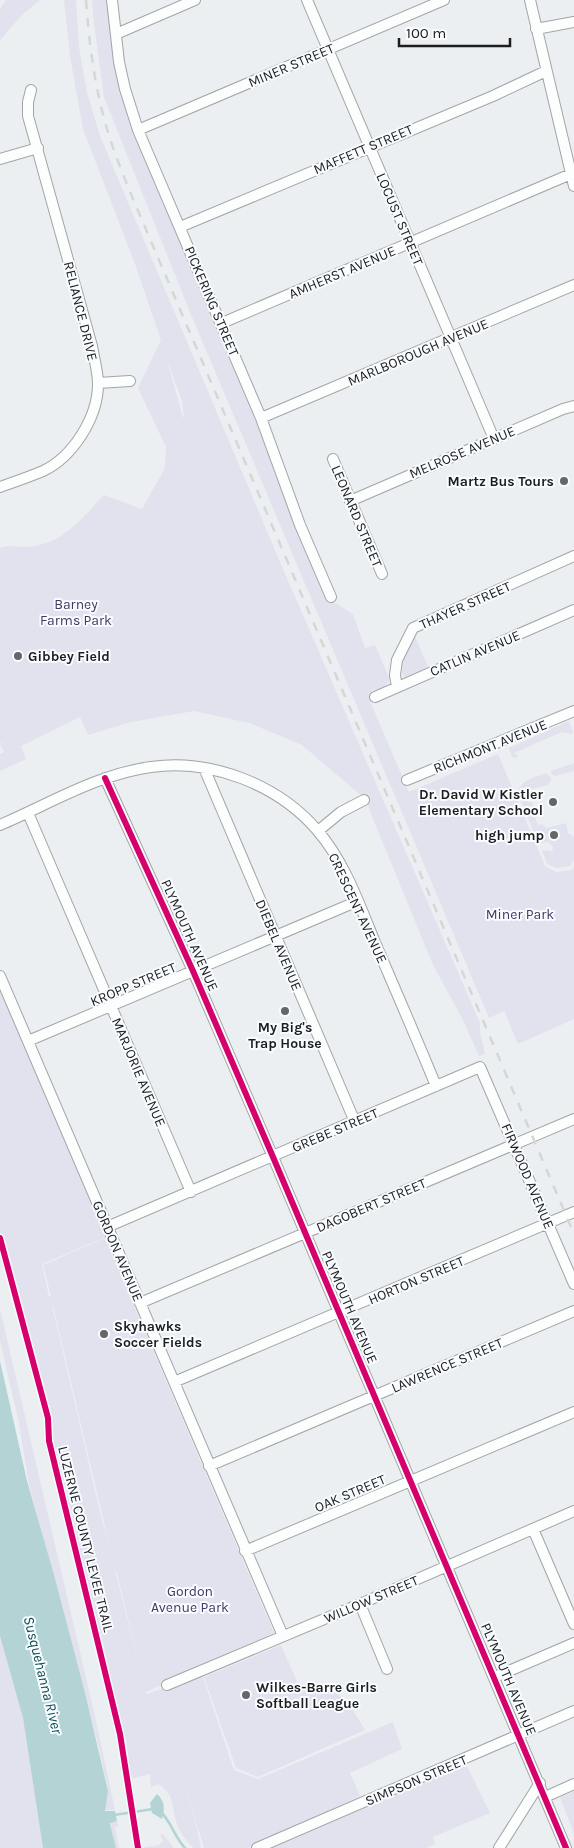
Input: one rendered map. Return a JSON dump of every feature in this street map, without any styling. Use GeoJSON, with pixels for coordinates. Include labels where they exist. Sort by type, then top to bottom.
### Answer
{"type":"FeatureCollection","features":[{"type":"Feature","properties":{"kind":"street","name":"PICKERING STREET"},"geometry":{"type":"LineString","coordinates":[[112,0],[125,89],[138,130],[222,323],[261,418],[300,525],[331,597]]}},
{"type":"Feature","properties":{"kind":"street"},"geometry":{"type":"LineString","coordinates":[[116,34],[195,0]]}},
{"type":"Feature","properties":{"kind":"street","name":"LOCUST STREET"},"geometry":{"type":"LineString","coordinates":[[307,0],[494,438]]}},
{"type":"Feature","properties":{"kind":"street","name":"MINER STREET"},"geometry":{"type":"LineString","coordinates":[[138,130],[444,0]]}},
{"type":"Feature","properties":{"kind":"street"},"geometry":{"type":"LineString","coordinates":[[530,0],[546,71],[569,145],[571,174],[574,186]]}},
{"type":"Feature","properties":{"kind":"street"},"geometry":{"type":"LineString","coordinates":[[536,30],[574,22]]}},
{"type":"Feature","properties":{"kind":"street","name":"MAFFETT STREET"},"geometry":{"type":"LineString","coordinates":[[180,227],[493,96],[546,71]]}},
{"type":"Feature","properties":{"kind":"street","name":"RELIANCE DRIVE"},"geometry":{"type":"LineString","coordinates":[[0,487],[44,471],[67,454],[83,431],[97,396],[98,382],[92,346],[28,116],[28,102],[32,90]]}},
{"type":"Feature","properties":{"kind":"street"},"geometry":{"type":"LineString","coordinates":[[0,159],[38,148]]}},
{"type":"Feature","properties":{"kind":"street","name":"AMHERST AVENUE"},"geometry":{"type":"LineString","coordinates":[[222,323],[571,174]]}},
{"type":"Feature","properties":{"kind":"street","name":"MARLBOROUGH AVENUE"},"geometry":{"type":"LineString","coordinates":[[261,418],[574,285]]}},
{"type":"Feature","properties":{"kind":"street"},"geometry":{"type":"LineString","coordinates":[[98,382],[130,381]]}},
{"type":"Feature","properties":{"kind":"street","name":"MELROSE AVENUE"},"geometry":{"type":"LineString","coordinates":[[350,501],[494,438],[574,406]]}},
{"type":"Feature","properties":{"kind":"street","name":"LEONARD STREET"},"geometry":{"type":"LineString","coordinates":[[333,459],[382,574]]}},
{"type":"Feature","properties":{"kind":"street","name":"THAYER STREET"},"geometry":{"type":"LineString","coordinates":[[397,687],[394,675],[397,660],[413,628],[574,556]]}},
{"type":"Feature","properties":{"kind":"street","name":"CATLIN AVENUE"},"geometry":{"type":"LineString","coordinates":[[375,697],[574,610]]}},
{"type":"Feature","properties":{"kind":"street","name":"RICHMONT AVENUE"},"geometry":{"type":"LineString","coordinates":[[407,780],[574,711]]}},
{"type":"Feature","properties":{"kind":"street","name":"CRESCENT AVENUE"},"geometry":{"type":"LineString","coordinates":[[0,825],[106,778],[151,766],[178,765],[204,768],[248,781],[275,794],[303,815],[318,831],[338,860],[358,901],[436,1086]]}},
{"type":"Feature","properties":{"kind":"street","name":"DIEBEL AVENUE"},"geometry":{"type":"LineString","coordinates":[[204,768],[355,1122]]}},
{"type":"Feature","properties":{"kind":"street","name":"PLYMOUTH AVENUE"},"geometry":{"type":"LineString","coordinates":[[106,778],[273,1157],[566,1848]]}},
{"type":"Feature","properties":{"kind":"street"},"geometry":{"type":"LineString","coordinates":[[318,831],[341,812],[364,800]]}},
{"type":"Feature","properties":{"kind":"street","name":"MARJORIE AVENUE"},"geometry":{"type":"LineString","coordinates":[[28,813],[191,1192]]}},
{"type":"Feature","properties":{"kind":"street","name":"KROPP STREET"},"geometry":{"type":"LineString","coordinates":[[28,1041],[358,901]]}},
{"type":"Feature","properties":{"kind":"street","name":"GORDON AVENUE"},"geometry":{"type":"LineString","coordinates":[[0,976],[283,1636]]}},
{"type":"Feature","properties":{"kind":"street","name":"GREBE STREET"},"geometry":{"type":"LineString","coordinates":[[107,1226],[480,1068]]}},
{"type":"Feature","properties":{"kind":"street","name":"FIRWOOD AVENUE"},"geometry":{"type":"LineString","coordinates":[[480,1068],[574,1284]]}},
{"type":"Feature","properties":{"kind":"street","name":"DAGOBERT STREET"},"geometry":{"type":"LineString","coordinates":[[140,1303],[574,1119]]}},
{"type":"Feature","properties":{"kind":"street","name":"HORTON STREET"},"geometry":{"type":"LineString","coordinates":[[174,1382],[574,1212]]}},
{"type":"Feature","properties":{"kind":"street","name":"LAWRENCE STREET"},"geometry":{"type":"LineString","coordinates":[[209,1466],[574,1311]]}},
{"type":"Feature","properties":{"kind":"street","name":"OAK STREET"},"geometry":{"type":"LineString","coordinates":[[245,1551],[574,1412]]}},
{"type":"Feature","properties":{"kind":"street","name":"WILLOW STREET"},"geometry":{"type":"LineString","coordinates":[[167,1684],[360,1604],[574,1511]]}},
{"type":"Feature","properties":{"kind":"street"},"geometry":{"type":"LineString","coordinates":[[533,1529],[574,1624]]}},
{"type":"Feature","properties":{"kind":"street"},"geometry":{"type":"LineString","coordinates":[[360,1604],[387,1669]]}},
{"type":"Feature","properties":{"kind":"street"},"geometry":{"type":"LineString","coordinates":[[495,1677],[574,1643]]}},
{"type":"Feature","properties":{"kind":"street","name":"SIMPSON STREET"},"geometry":{"type":"LineString","coordinates":[[257,1848],[574,1711]]}},
{"type":"Feature","properties":{"kind":"street"},"geometry":{"type":"LineString","coordinates":[[499,1848],[540,1783]]}},
{"type":"Feature","properties":{"kind":"street"},"geometry":{"type":"LineString","coordinates":[[545,1796],[574,1784]]}},
{"type":"Feature","properties":{"kind":"green space"},"geometry":{"type":"Polygon","coordinates":[[[6,0],[40,0],[22,15],[0,40],[0,9],[6,0]]]}},
{"type":"Feature","properties":{"kind":"green space","name":"Barney Farms Park"},"geometry":{"type":"Polygon","coordinates":[[[64,0],[76,0],[79,47],[87,93],[100,136],[283,569],[480,1023],[485,1054],[479,1056],[462,1018],[433,965],[365,799],[302,745],[249,723],[194,711],[131,722],[88,735],[80,717],[21,746],[26,759],[0,771],[0,754],[4,752],[0,745],[6,741],[0,744],[0,548],[9,546],[30,547],[55,539],[73,527],[104,495],[142,509],[165,468],[166,447],[138,388],[161,340],[135,264],[83,129],[70,56],[64,0]],[[166,357],[184,417],[182,401],[166,357]]]}},
{"type":"Feature","properties":{"kind":"green space","name":"Miner Park"},"geometry":{"type":"Polygon","coordinates":[[[92,0],[106,0],[121,93],[236,369],[299,532],[327,598],[353,614],[365,648],[375,645],[390,680],[384,688],[372,690],[369,699],[409,792],[498,754],[545,866],[556,872],[572,870],[574,866],[574,1019],[518,1044],[504,1011],[489,1018],[192,317],[104,97],[92,0]]]}},
{"type":"Feature","properties":{"kind":"green space"},"geometry":{"type":"Polygon","coordinates":[[[414,634],[428,667],[405,677],[402,672],[401,661],[414,634]]]}},
{"type":"Feature","properties":{"kind":"green space"},"geometry":{"type":"Polygon","coordinates":[[[569,721],[572,734],[562,732],[514,753],[518,756],[517,758],[512,757],[509,748],[569,721]]]}},
{"type":"Feature","properties":{"kind":"green space"},"geometry":{"type":"Polygon","coordinates":[[[574,763],[574,771],[554,776],[551,773],[551,771],[574,763]]]}},
{"type":"Feature","properties":{"kind":"green space"},"geometry":{"type":"Polygon","coordinates":[[[546,773],[552,778],[548,785],[527,790],[529,802],[532,802],[539,825],[542,824],[547,828],[566,823],[568,833],[574,837],[574,860],[570,866],[557,868],[547,864],[542,850],[551,852],[553,849],[552,845],[537,840],[518,793],[525,782],[546,773]]]}},
{"type":"Feature","properties":{"kind":"green space","name":"Gordon Avenue Park"},"geometry":{"type":"Polygon","coordinates":[[[0,990],[106,1237],[42,1264],[49,1297],[51,1296],[43,1265],[105,1238],[274,1633],[146,1692],[161,1729],[147,1694],[202,1674],[234,1770],[258,1779],[393,1722],[402,1749],[350,1773],[360,1796],[248,1848],[204,1848],[183,1779],[201,1848],[193,1848],[179,1828],[172,1800],[167,1792],[158,1784],[151,1787],[150,1774],[129,1779],[57,1464],[49,1415],[21,1302],[0,1232],[0,990]],[[52,1305],[101,1516],[109,1544],[54,1310],[52,1305]],[[115,1570],[142,1677],[117,1573],[115,1570]]]}},
{"type":"Feature","properties":{"kind":"green space"},"geometry":{"type":"Polygon","coordinates":[[[0,1309],[115,1810],[105,1810],[108,1790],[99,1748],[29,1485],[19,1423],[0,1341],[0,1309]]]}},
{"type":"Feature","properties":{"kind":"green space"},"geometry":{"type":"Polygon","coordinates":[[[0,1636],[23,1718],[43,1848],[0,1848],[0,1636]]]}},
{"type":"Feature","properties":{"kind":"green space"},"geometry":{"type":"Polygon","coordinates":[[[281,1645],[301,1691],[308,1689],[334,1690],[351,1707],[365,1730],[258,1777],[236,1768],[204,1677],[281,1645]]]}},
{"type":"Feature","properties":{"kind":"green space"},"geometry":{"type":"Polygon","coordinates":[[[466,1764],[490,1813],[433,1837],[435,1844],[426,1848],[269,1848],[466,1764]]]}},
{"type":"Feature","properties":{"kind":"green space"},"geometry":{"type":"Polygon","coordinates":[[[574,1791],[574,1834],[560,1797],[574,1791]]]}},
{"type":"Feature","properties":{"kind":"green space"},"geometry":{"type":"Polygon","coordinates":[[[117,1821],[118,1827],[115,1827],[119,1848],[116,1848],[110,1823],[117,1821]]]}},
{"type":"Feature","properties":{"kind":"green space"},"geometry":{"type":"Polygon","coordinates":[[[163,1834],[174,1848],[141,1848],[159,1845],[163,1841],[160,1835],[163,1834]]]}},
{"type":"Feature","properties":{"kind":"water","name":"Susquehanna River"},"geometry":{"type":"Polygon","coordinates":[[[0,1361],[27,1481],[85,1693],[108,1791],[105,1811],[115,1811],[117,1821],[108,1824],[110,1824],[116,1848],[43,1848],[23,1718],[0,1636],[0,1361]]]}},
{"type":"Feature","properties":{"kind":"water"},"geometry":{"type":"Polygon","coordinates":[[[157,1794],[164,1806],[162,1819],[152,1813],[150,1803],[157,1794]]]}},
{"type":"Feature","properties":{"kind":"waterway"},"geometry":{"type":"LineString","coordinates":[[114,1815],[153,1809]]}},
{"type":"Feature","properties":{"kind":"waterway"},"geometry":{"type":"LineString","coordinates":[[161,1812],[185,1848]]}},
{"type":"Feature","properties":{"kind":"railway"},"geometry":{"type":"LineString","coordinates":[[86,0],[95,77],[101,107],[114,151],[574,1234]]}},
{"type":"Feature","properties":{"kind":"cycle path"},"geometry":{"type":"LineString","coordinates":[[105,778],[193,971],[566,1848]]}},
{"type":"Feature","properties":{"kind":"cycle path","name":"LUZERNE COUNTY LEVEE TRAIL"},"geometry":{"type":"LineString","coordinates":[[0,1238],[48,1418],[49,1441],[120,1734],[138,1848]]}},
{"type":"Feature","properties":{"kind":"place","name":"Martz Bus Tours"},"geometry":{"type":"Point","coordinates":[564,481]}},
{"type":"Feature","properties":{"kind":"place","name":"Gibbey Field"},"geometry":{"type":"Point","coordinates":[18,656]}},
{"type":"Feature","properties":{"kind":"place","name":"Dr. David W Kistler Elementary School"},"geometry":{"type":"Point","coordinates":[553,802]}},
{"type":"Feature","properties":{"kind":"place","name":"high jump"},"geometry":{"type":"Point","coordinates":[554,835]}},
{"type":"Feature","properties":{"kind":"place","name":"My Big's Trap House"},"geometry":{"type":"Point","coordinates":[285,1011]}},
{"type":"Feature","properties":{"kind":"place","name":"Skyhawks Soccer Fields"},"geometry":{"type":"Point","coordinates":[104,1334]}},
{"type":"Feature","properties":{"kind":"place","name":"Wilkes-Barre Girls Softball League"},"geometry":{"type":"Point","coordinates":[246,1695]}}]}
